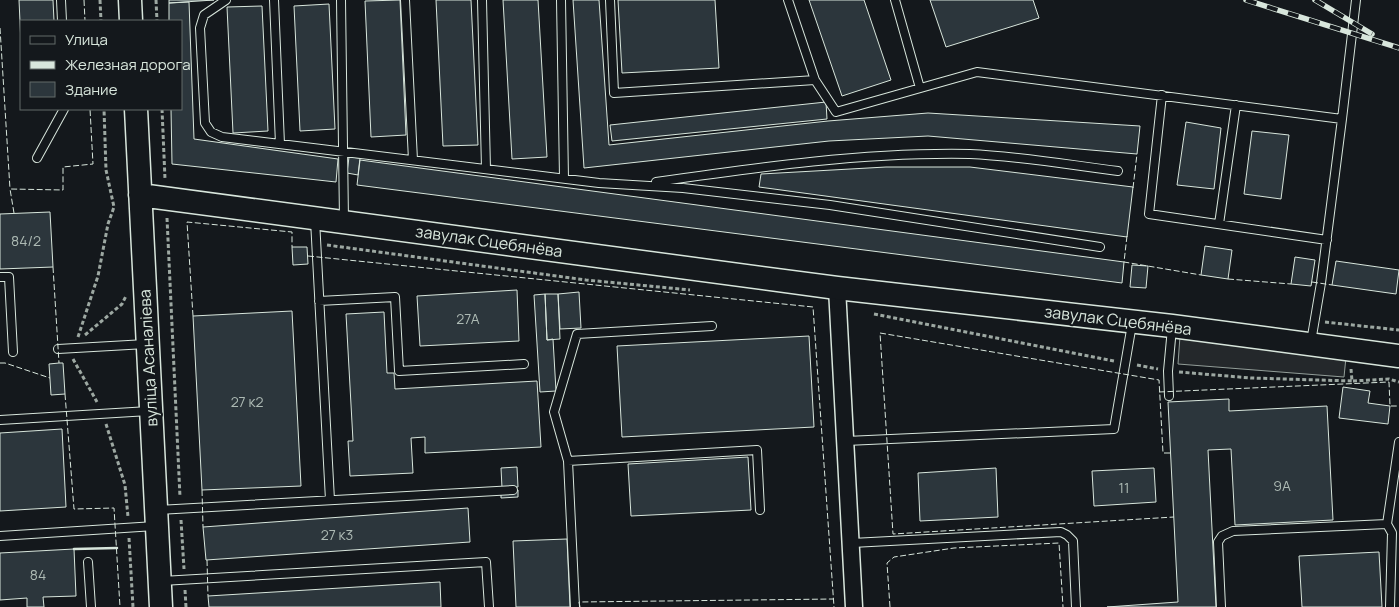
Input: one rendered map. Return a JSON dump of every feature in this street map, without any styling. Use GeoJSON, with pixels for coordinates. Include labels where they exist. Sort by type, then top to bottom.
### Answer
{"type":"FeatureCollection","features":[{"type":"Feature","properties":{"kind":"street"},"geometry":{"type":"LineString","coordinates":[[130,0],[131,20]]}},
{"type":"Feature","properties":{"kind":"street","name":"вуліца Асаналіева"},"geometry":{"type":"LineString","coordinates":[[136,110],[161,607]]}},
{"type":"Feature","properties":{"kind":"street","name":"завулак Сцебянёва"},"geometry":{"type":"LineString","coordinates":[[140,195],[344,222],[838,298],[1172,326],[1399,356]]}},
{"type":"Feature","properties":{"kind":"street"},"geometry":{"type":"LineString","coordinates":[[838,298],[854,607]]}},
{"type":"Feature","properties":{"kind":"lane"},"geometry":{"type":"LineString","coordinates":[[61,0],[62,20]]}},
{"type":"Feature","properties":{"kind":"lane"},"geometry":{"type":"LineString","coordinates":[[226,0],[204,15],[200,28],[205,123],[211,132],[222,137],[564,178],[642,184],[830,205],[1100,247]]}},
{"type":"Feature","properties":{"kind":"lane"},"geometry":{"type":"LineString","coordinates":[[274,0],[280,144]]}},
{"type":"Feature","properties":{"kind":"lane"},"geometry":{"type":"LineString","coordinates":[[341,0],[344,222]]}},
{"type":"Feature","properties":{"kind":"lane"},"geometry":{"type":"LineString","coordinates":[[405,0],[414,160]]}},
{"type":"Feature","properties":{"kind":"lane"},"geometry":{"type":"LineString","coordinates":[[482,0],[486,169]]}},
{"type":"Feature","properties":{"kind":"lane"},"geometry":{"type":"LineString","coordinates":[[561,0],[564,178]]}},
{"type":"Feature","properties":{"kind":"lane"},"geometry":{"type":"LineString","coordinates":[[610,0],[614,93],[815,80]]}},
{"type":"Feature","properties":{"kind":"lane"},"geometry":{"type":"LineString","coordinates":[[788,0],[815,80],[836,112],[977,72],[1342,119]]}},
{"type":"Feature","properties":{"kind":"lane"},"geometry":{"type":"LineString","coordinates":[[895,0],[920,88]]}},
{"type":"Feature","properties":{"kind":"lane"},"geometry":{"type":"LineString","coordinates":[[1311,344],[1327,240],[1356,0]]}},
{"type":"Feature","properties":{"kind":"lane"},"geometry":{"type":"LineString","coordinates":[[1162,96],[1149,214],[1327,240]]}},
{"type":"Feature","properties":{"kind":"lane"},"geometry":{"type":"LineString","coordinates":[[1219,224],[1236,105]]}},
{"type":"Feature","properties":{"kind":"lane"},"geometry":{"type":"LineString","coordinates":[[37,158],[63,110]]}},
{"type":"Feature","properties":{"kind":"lane"},"geometry":{"type":"LineString","coordinates":[[642,184],[758,168],[893,156],[971,154],[1118,171]]}},
{"type":"Feature","properties":{"kind":"lane"},"geometry":{"type":"LineString","coordinates":[[315,218],[330,500]]}},
{"type":"Feature","properties":{"kind":"lane"},"geometry":{"type":"LineString","coordinates":[[0,277],[9,277],[13,352]]}},
{"type":"Feature","properties":{"kind":"lane"},"geometry":{"type":"LineString","coordinates":[[319,301],[396,297],[399,371],[524,364]]}},
{"type":"Feature","properties":{"kind":"lane"},"geometry":{"type":"LineString","coordinates":[[846,440],[1114,429],[1132,322]]}},
{"type":"Feature","properties":{"kind":"lane"},"geometry":{"type":"LineString","coordinates":[[575,607],[568,461],[554,412],[577,334],[712,326]]}},
{"type":"Feature","properties":{"kind":"lane"},"geometry":{"type":"LineString","coordinates":[[1169,396],[1168,371],[1172,326]]}},
{"type":"Feature","properties":{"kind":"lane"},"geometry":{"type":"LineString","coordinates":[[58,349],[148,344]]}},
{"type":"Feature","properties":{"kind":"lane"},"geometry":{"type":"LineString","coordinates":[[0,420],[151,411]]}},
{"type":"Feature","properties":{"kind":"lane"},"geometry":{"type":"LineString","coordinates":[[1390,607],[1392,534],[1387,524],[1399,442]]}},
{"type":"Feature","properties":{"kind":"lane"},"geometry":{"type":"LineString","coordinates":[[568,461],[757,450],[760,510]]}},
{"type":"Feature","properties":{"kind":"lane"},"geometry":{"type":"LineString","coordinates":[[0,536],[128,528],[181,509],[513,490]]}},
{"type":"Feature","properties":{"kind":"lane"},"geometry":{"type":"LineString","coordinates":[[1221,607],[1218,542],[1222,536],[1233,531],[1387,524]]}},
{"type":"Feature","properties":{"kind":"lane"},"geometry":{"type":"LineString","coordinates":[[852,543],[1061,532],[1073,541],[1076,607]]}},
{"type":"Feature","properties":{"kind":"lane"},"geometry":{"type":"LineString","coordinates":[[88,562],[91,607]]}},
{"type":"Feature","properties":{"kind":"lane"},"geometry":{"type":"LineString","coordinates":[[160,581],[486,562],[490,607]]}},
{"type":"Feature","properties":{"kind":"path"},"geometry":{"type":"LineString","coordinates":[[100,0],[101,20]]}},
{"type":"Feature","properties":{"kind":"path"},"geometry":{"type":"LineString","coordinates":[[156,0],[157,20]]}},
{"type":"Feature","properties":{"kind":"path"},"geometry":{"type":"LineString","coordinates":[[104,110],[106,170],[114,207],[108,224],[98,276],[76,342],[122,304],[129,291]]}},
{"type":"Feature","properties":{"kind":"path"},"geometry":{"type":"LineString","coordinates":[[162,110],[165,179]]}},
{"type":"Feature","properties":{"kind":"path"},"geometry":{"type":"LineString","coordinates":[[167,214],[186,607]]}},
{"type":"Feature","properties":{"kind":"path"},"geometry":{"type":"LineString","coordinates":[[316,243],[586,280],[693,291]]}},
{"type":"Feature","properties":{"kind":"path"},"geometry":{"type":"LineString","coordinates":[[838,298],[1124,363],[1168,371],[1250,378],[1352,381]]}},
{"type":"Feature","properties":{"kind":"path"},"geometry":{"type":"LineString","coordinates":[[1314,320],[1399,330]]}},
{"type":"Feature","properties":{"kind":"path"},"geometry":{"type":"LineString","coordinates":[[68,349],[103,414],[125,485],[133,607]]}},
{"type":"Feature","properties":{"kind":"shaded area"},"geometry":{"type":"Polygon","coordinates":[[[1180,336],[1346,357],[1344,377],[1178,364],[1180,336]]]}},
{"type":"Feature","properties":{"kind":"building"},"geometry":{"type":"Polygon","coordinates":[[[19,0],[53,0],[54,20],[20,20],[20,22],[19,0]]]}},
{"type":"Feature","properties":{"kind":"building"},"geometry":{"type":"Polygon","coordinates":[[[169,0],[214,0],[169,3],[169,0]]]}},
{"type":"Feature","properties":{"kind":"building"},"geometry":{"type":"Polygon","coordinates":[[[400,0],[406,135],[371,137],[365,1],[400,0]]]}},
{"type":"Feature","properties":{"kind":"building"},"geometry":{"type":"Polygon","coordinates":[[[436,0],[471,0],[478,145],[443,146],[436,0]]]}},
{"type":"Feature","properties":{"kind":"building"},"geometry":{"type":"Polygon","coordinates":[[[503,0],[538,0],[547,157],[512,159],[503,0]]]}},
{"type":"Feature","properties":{"kind":"building"},"geometry":{"type":"Polygon","coordinates":[[[573,0],[599,0],[609,145],[828,121],[928,113],[1140,126],[1137,154],[928,136],[829,141],[584,168],[573,0]]]}},
{"type":"Feature","properties":{"kind":"building"},"geometry":{"type":"Polygon","coordinates":[[[618,0],[715,0],[719,68],[622,73],[618,0]]]}},
{"type":"Feature","properties":{"kind":"building"},"geometry":{"type":"Polygon","coordinates":[[[809,0],[864,0],[891,80],[842,96],[809,0]]]}},
{"type":"Feature","properties":{"kind":"building"},"geometry":{"type":"Polygon","coordinates":[[[930,0],[1033,0],[1039,18],[946,47],[930,0]]]}},
{"type":"Feature","properties":{"kind":"building"},"geometry":{"type":"Polygon","coordinates":[[[189,2],[194,139],[338,159],[336,182],[172,164],[171,110],[182,110],[182,20],[169,20],[169,3],[189,2]]]}},
{"type":"Feature","properties":{"kind":"building"},"geometry":{"type":"Polygon","coordinates":[[[329,4],[335,129],[300,131],[294,6],[329,4]]]}},
{"type":"Feature","properties":{"kind":"building"},"geometry":{"type":"Polygon","coordinates":[[[262,6],[268,131],[233,133],[227,7],[262,6]]]}},
{"type":"Feature","properties":{"kind":"building"},"geometry":{"type":"Polygon","coordinates":[[[826,102],[827,119],[612,141],[610,125],[826,102]]]}},
{"type":"Feature","properties":{"kind":"building"},"geometry":{"type":"Polygon","coordinates":[[[1186,122],[1221,128],[1214,189],[1177,185],[1186,122]]]}},
{"type":"Feature","properties":{"kind":"building"},"geometry":{"type":"Polygon","coordinates":[[[1252,131],[1289,135],[1281,199],[1244,194],[1252,131]]]}},
{"type":"Feature","properties":{"kind":"building"},"geometry":{"type":"Polygon","coordinates":[[[349,157],[360,158],[358,175],[347,173],[349,157]]]}},
{"type":"Feature","properties":{"kind":"building"},"geometry":{"type":"Polygon","coordinates":[[[360,160],[1124,262],[1122,283],[357,185],[360,160]]]}},
{"type":"Feature","properties":{"kind":"building"},"geometry":{"type":"Polygon","coordinates":[[[886,167],[970,167],[1133,187],[1127,237],[759,187],[761,174],[886,167]]]}},
{"type":"Feature","properties":{"kind":"building"},"geometry":{"type":"Polygon","coordinates":[[[50,212],[53,267],[0,269],[0,214],[50,212]]]}},
{"type":"Feature","properties":{"kind":"building"},"geometry":{"type":"Polygon","coordinates":[[[1205,246],[1232,250],[1228,279],[1201,275],[1205,246]]]}},
{"type":"Feature","properties":{"kind":"building"},"geometry":{"type":"Polygon","coordinates":[[[292,247],[307,247],[308,264],[293,265],[292,247]]]}},
{"type":"Feature","properties":{"kind":"building"},"geometry":{"type":"Polygon","coordinates":[[[1295,257],[1315,260],[1311,286],[1291,284],[1295,257]]]}},
{"type":"Feature","properties":{"kind":"building"},"geometry":{"type":"Polygon","coordinates":[[[1336,261],[1399,270],[1396,294],[1332,285],[1336,261]]]}},
{"type":"Feature","properties":{"kind":"building"},"geometry":{"type":"Polygon","coordinates":[[[1132,265],[1148,266],[1146,288],[1130,287],[1132,265]]]}},
{"type":"Feature","properties":{"kind":"building"},"geometry":{"type":"Polygon","coordinates":[[[517,290],[519,341],[420,346],[417,296],[517,290]]]}},
{"type":"Feature","properties":{"kind":"building"},"geometry":{"type":"Polygon","coordinates":[[[579,292],[581,328],[560,329],[558,294],[579,292]]]}},
{"type":"Feature","properties":{"kind":"building"},"geometry":{"type":"Polygon","coordinates":[[[545,294],[558,294],[560,339],[547,340],[545,294]]]}},
{"type":"Feature","properties":{"kind":"building"},"geometry":{"type":"Polygon","coordinates":[[[545,294],[547,340],[553,339],[556,391],[540,392],[534,295],[545,294]]]}},
{"type":"Feature","properties":{"kind":"building"},"geometry":{"type":"Polygon","coordinates":[[[292,311],[301,486],[202,490],[193,316],[292,311]]]}},
{"type":"Feature","properties":{"kind":"building"},"geometry":{"type":"Polygon","coordinates":[[[384,312],[387,373],[394,373],[395,389],[537,381],[541,447],[425,453],[425,437],[411,438],[413,473],[350,476],[348,441],[353,441],[346,314],[384,312]]]}},
{"type":"Feature","properties":{"kind":"building"},"geometry":{"type":"Polygon","coordinates":[[[809,336],[814,427],[622,437],[617,346],[809,336]]]}},
{"type":"Feature","properties":{"kind":"building"},"geometry":{"type":"Polygon","coordinates":[[[63,363],[65,394],[51,395],[49,364],[63,363]]]}},
{"type":"Feature","properties":{"kind":"building"},"geometry":{"type":"Polygon","coordinates":[[[1343,387],[1370,391],[1368,403],[1390,406],[1388,424],[1339,418],[1343,387]]]}},
{"type":"Feature","properties":{"kind":"building"},"geometry":{"type":"Polygon","coordinates":[[[1229,399],[1229,411],[1327,406],[1333,520],[1235,525],[1231,449],[1208,450],[1216,607],[1107,607],[1178,602],[1168,402],[1229,399]]]}},
{"type":"Feature","properties":{"kind":"building"},"geometry":{"type":"Polygon","coordinates":[[[62,429],[66,507],[0,511],[0,433],[62,429]]]}},
{"type":"Feature","properties":{"kind":"building"},"geometry":{"type":"Polygon","coordinates":[[[748,457],[751,510],[631,516],[628,464],[748,457]]]}},
{"type":"Feature","properties":{"kind":"building"},"geometry":{"type":"Polygon","coordinates":[[[517,467],[518,487],[502,488],[501,468],[517,467]]]}},
{"type":"Feature","properties":{"kind":"building"},"geometry":{"type":"Polygon","coordinates":[[[996,468],[998,517],[920,521],[918,473],[996,468]]]}},
{"type":"Feature","properties":{"kind":"building"},"geometry":{"type":"Polygon","coordinates":[[[1154,468],[1156,502],[1094,506],[1092,471],[1154,468]]]}},
{"type":"Feature","properties":{"kind":"building"},"geometry":{"type":"Polygon","coordinates":[[[518,490],[518,497],[501,498],[501,491],[518,490]]]}},
{"type":"Feature","properties":{"kind":"building"},"geometry":{"type":"Polygon","coordinates":[[[468,508],[470,542],[206,560],[203,527],[468,508]]]}},
{"type":"Feature","properties":{"kind":"building"},"geometry":{"type":"Polygon","coordinates":[[[567,539],[570,607],[516,607],[513,541],[567,539]]]}},
{"type":"Feature","properties":{"kind":"building"},"geometry":{"type":"Polygon","coordinates":[[[74,549],[76,596],[43,597],[44,607],[27,607],[27,598],[0,600],[0,553],[74,549]]]}},
{"type":"Feature","properties":{"kind":"building"},"geometry":{"type":"Polygon","coordinates":[[[1379,552],[1382,607],[1302,607],[1299,556],[1379,552]]]}},
{"type":"Feature","properties":{"kind":"building"},"geometry":{"type":"Polygon","coordinates":[[[440,582],[441,607],[209,607],[208,596],[440,582]]]}},
{"type":"Feature","properties":{"kind":"railway"},"geometry":{"type":"LineString","coordinates":[[1246,0],[1399,48]]}},
{"type":"Feature","properties":{"kind":"railway"},"geometry":{"type":"LineString","coordinates":[[1315,0],[1372,34]]}},
{"type":"Feature","properties":{"kind":"fence"},"geometry":{"type":"LineString","coordinates":[[84,0],[85,20]]}},
{"type":"Feature","properties":{"kind":"fence"},"geometry":{"type":"LineString","coordinates":[[0,28],[10,189]]}},
{"type":"Feature","properties":{"kind":"fence"},"geometry":{"type":"LineString","coordinates":[[14,213],[10,189],[63,190],[63,167],[93,164],[90,110]]}},
{"type":"Feature","properties":{"kind":"fence"},"geometry":{"type":"LineString","coordinates":[[1133,188],[1137,154]]}},
{"type":"Feature","properties":{"kind":"fence"},"geometry":{"type":"LineString","coordinates":[[193,316],[187,222],[292,232],[292,247]]}},
{"type":"Feature","properties":{"kind":"fence"},"geometry":{"type":"LineString","coordinates":[[1127,236],[1124,262],[1201,275]]}},
{"type":"Feature","properties":{"kind":"fence"},"geometry":{"type":"LineString","coordinates":[[308,256],[813,307],[834,607]]}},
{"type":"Feature","properties":{"kind":"fence"},"geometry":{"type":"LineString","coordinates":[[53,267],[59,363]]}},
{"type":"Feature","properties":{"kind":"fence"},"geometry":{"type":"LineString","coordinates":[[1228,279],[1291,284]]}},
{"type":"Feature","properties":{"kind":"fence"},"geometry":{"type":"LineString","coordinates":[[1312,282],[1332,285]]}},
{"type":"Feature","properties":{"kind":"fence"},"geometry":{"type":"LineString","coordinates":[[1170,453],[1163,453],[1159,380],[880,333],[893,534],[1174,517]]}},
{"type":"Feature","properties":{"kind":"fence"},"geometry":{"type":"LineString","coordinates":[[0,363],[50,378]]}},
{"type":"Feature","properties":{"kind":"fence"},"geometry":{"type":"LineString","coordinates":[[1159,392],[1389,382],[1390,406],[1399,406]]}},
{"type":"Feature","properties":{"kind":"fence"},"geometry":{"type":"LineString","coordinates":[[65,394],[74,509],[114,508],[120,607]]}},
{"type":"Feature","properties":{"kind":"fence"},"geometry":{"type":"LineString","coordinates":[[202,490],[203,527]]}},
{"type":"Feature","properties":{"kind":"fence"},"geometry":{"type":"LineString","coordinates":[[890,607],[887,563],[894,557],[954,548],[1059,543],[1063,607]]}},
{"type":"Feature","properties":{"kind":"fence"},"geometry":{"type":"LineString","coordinates":[[207,560],[208,596]]}},
{"type":"Feature","properties":{"kind":"fence"},"geometry":{"type":"LineString","coordinates":[[580,607],[579,602],[834,599]]}},
{"type":"Feature","properties":{"kind":"wall"},"geometry":{"type":"LineString","coordinates":[[74,549],[117,548]]}}]}
